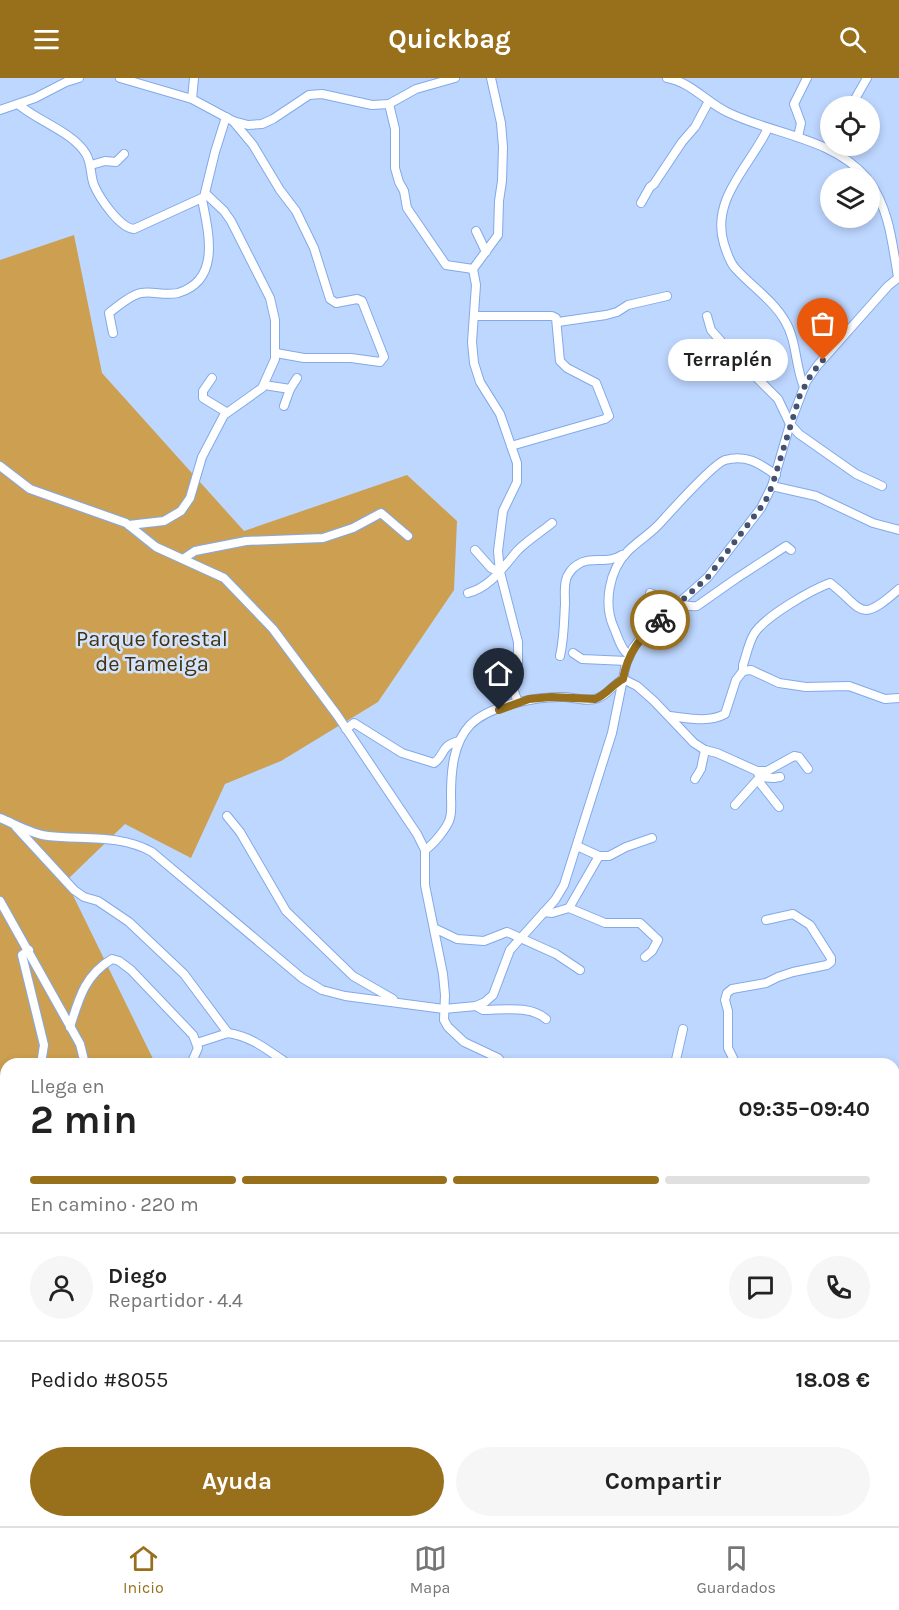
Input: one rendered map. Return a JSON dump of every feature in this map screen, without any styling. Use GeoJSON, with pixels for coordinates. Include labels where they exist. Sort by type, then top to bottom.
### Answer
{"type":"FeatureCollection","features":[{"type":"Feature","properties":{"kind":"street"},"geometry":{"type":"LineString","coordinates":[[0,110],[45,94],[66,82],[79,78]]}},
{"type":"Feature","properties":{"kind":"street"},"geometry":{"type":"LineString","coordinates":[[125,78],[192,99],[230,119],[248,125],[262,124],[273,119],[309,95],[322,94],[372,105],[389,104],[416,89],[455,78]]}},
{"type":"Feature","properties":{"kind":"street"},"geometry":{"type":"LineString","coordinates":[[192,99],[194,78]]}},
{"type":"Feature","properties":{"kind":"street"},"geometry":{"type":"LineString","coordinates":[[491,78],[501,123],[502,181],[498,235],[473,269],[476,285],[472,342],[477,375],[500,414],[517,463],[516,488],[503,511],[498,551],[500,572],[518,642],[518,668],[513,689],[518,702]]}},
{"type":"Feature","properties":{"kind":"street"},"geometry":{"type":"LineString","coordinates":[[667,78],[687,84],[708,101],[727,112],[768,128],[820,141]]}},
{"type":"Feature","properties":{"kind":"street"},"geometry":{"type":"LineString","coordinates":[[798,137],[801,123],[794,104],[807,78]]}},
{"type":"Feature","properties":{"kind":"street"},"geometry":{"type":"LineString","coordinates":[[857,96],[867,78]]}},
{"type":"Feature","properties":{"kind":"street"},"geometry":{"type":"LineString","coordinates":[[641,203],[677,149],[695,127],[708,101]]}},
{"type":"Feature","properties":{"kind":"street"},"geometry":{"type":"LineString","coordinates":[[18,104],[73,140],[86,152],[98,193],[117,218],[130,229],[134,230],[204,197]]}},
{"type":"Feature","properties":{"kind":"street"},"geometry":{"type":"LineString","coordinates":[[389,104],[395,129],[395,168],[404,191],[407,208],[446,265],[473,269]]}},
{"type":"Feature","properties":{"kind":"street"},"geometry":{"type":"LineString","coordinates":[[113,333],[109,313],[116,308],[140,293],[169,294],[183,291],[204,272],[210,248],[204,197],[210,172],[230,119]]}},
{"type":"Feature","properties":{"kind":"street"},"geometry":{"type":"LineString","coordinates":[[230,119],[253,145],[280,190],[296,211],[314,248],[330,299],[336,303],[357,299],[362,301],[384,357],[380,362],[351,358],[304,358],[276,353]]}},
{"type":"Feature","properties":{"kind":"street"},"geometry":{"type":"LineString","coordinates":[[768,128],[730,190],[723,210],[721,231],[730,262],[785,320],[804,387]]}},
{"type":"Feature","properties":{"kind":"street"},"geometry":{"type":"LineString","coordinates":[[91,165],[105,161],[116,162],[124,154]]}},
{"type":"Feature","properties":{"kind":"street"},"geometry":{"type":"LineString","coordinates":[[843,156],[856,168]]}},
{"type":"Feature","properties":{"kind":"street"},"geometry":{"type":"LineString","coordinates":[[129,525],[164,521],[181,511],[190,498],[202,457],[226,412],[252,397],[264,385],[276,353],[275,320],[269,293],[231,221],[224,211],[204,197]]}},
{"type":"Feature","properties":{"kind":"street"},"geometry":{"type":"LineString","coordinates":[[0,818],[47,836],[112,839],[144,847],[165,861],[295,972],[316,987],[336,995],[444,1009],[476,1006],[485,1002],[493,995],[506,957],[519,937],[544,912],[562,889],[612,733],[628,658],[633,648],[644,634],[708,577],[761,508],[776,475],[790,424],[804,387],[817,366],[888,286],[899,277],[889,224],[880,199]]}},
{"type":"Feature","properties":{"kind":"street"},"geometry":{"type":"LineString","coordinates":[[889,224],[899,226]]}},
{"type":"Feature","properties":{"kind":"street"},"geometry":{"type":"LineString","coordinates":[[476,231],[486,252]]}},
{"type":"Feature","properties":{"kind":"street"},"geometry":{"type":"LineString","coordinates":[[558,322],[606,315],[617,312],[628,304],[667,296]]}},
{"type":"Feature","properties":{"kind":"street"},"geometry":{"type":"LineString","coordinates":[[474,316],[552,316],[556,318],[560,361],[567,368],[596,382],[609,416],[511,446]]}},
{"type":"Feature","properties":{"kind":"street"},"geometry":{"type":"LineString","coordinates":[[707,316],[711,330],[778,399],[790,424],[800,434],[856,474],[882,486]]}},
{"type":"Feature","properties":{"kind":"street"},"geometry":{"type":"LineString","coordinates":[[695,374],[727,348]]}},
{"type":"Feature","properties":{"kind":"street"},"geometry":{"type":"LineString","coordinates":[[212,378],[205,385],[203,398],[226,412]]}},
{"type":"Feature","properties":{"kind":"street"},"geometry":{"type":"LineString","coordinates":[[284,406],[297,378]]}},
{"type":"Feature","properties":{"kind":"street"},"geometry":{"type":"LineString","coordinates":[[264,385],[290,389]]}},
{"type":"Feature","properties":{"kind":"street"},"geometry":{"type":"LineString","coordinates":[[560,656],[566,579],[577,565],[585,561],[615,560],[625,553],[653,531],[675,506],[723,461],[747,458],[754,460],[776,475]]}},
{"type":"Feature","properties":{"kind":"street"},"geometry":{"type":"LineString","coordinates":[[0,466],[30,489],[129,525],[156,547],[224,578],[273,630],[346,729],[417,834],[425,850],[425,885],[443,974],[444,1020],[464,1042],[498,1058]]}},
{"type":"Feature","properties":{"kind":"street"},"geometry":{"type":"LineString","coordinates":[[772,486],[816,496],[873,523],[899,530]]}},
{"type":"Feature","properties":{"kind":"street"},"geometry":{"type":"LineString","coordinates":[[183,559],[195,551],[244,541],[270,538],[313,540],[323,538],[353,528],[381,513],[408,537]]}},
{"type":"Feature","properties":{"kind":"street"},"geometry":{"type":"LineString","coordinates":[[468,593],[480,590],[520,549],[552,523]]}},
{"type":"Feature","properties":{"kind":"street"},"geometry":{"type":"LineString","coordinates":[[650,593],[679,604],[697,606],[786,546],[791,550]]}},
{"type":"Feature","properties":{"kind":"street"},"geometry":{"type":"LineString","coordinates":[[476,550],[491,568],[500,572]]}},
{"type":"Feature","properties":{"kind":"street"},"geometry":{"type":"LineString","coordinates":[[625,553],[612,576],[608,610],[628,658]]}},
{"type":"Feature","properties":{"kind":"street"},"geometry":{"type":"LineString","coordinates":[[670,716],[703,719],[717,718],[725,714],[736,680],[743,670],[754,634],[791,604],[824,585],[830,582],[848,601],[860,609],[867,610],[875,608],[899,589]]}},
{"type":"Feature","properties":{"kind":"street"},"geometry":{"type":"LineString","coordinates":[[573,653],[582,659],[628,658]]}},
{"type":"Feature","properties":{"kind":"street"},"geometry":{"type":"LineString","coordinates":[[743,670],[751,670],[779,682],[797,686],[849,686],[885,699],[899,698]]}},
{"type":"Feature","properties":{"kind":"street"},"geometry":{"type":"LineString","coordinates":[[425,850],[433,844],[450,819],[451,784],[459,741],[478,718],[518,702],[551,697],[595,699],[601,697],[614,684],[623,679]]}},
{"type":"Feature","properties":{"kind":"street"},"geometry":{"type":"LineString","coordinates":[[623,679],[642,690],[694,743],[705,750],[717,753],[759,774],[774,778],[780,777]]}},
{"type":"Feature","properties":{"kind":"street"},"geometry":{"type":"LineString","coordinates":[[346,729],[354,723],[402,753],[434,763],[446,746],[459,741]]}},
{"type":"Feature","properties":{"kind":"street"},"geometry":{"type":"LineString","coordinates":[[695,779],[701,769],[705,750]]}},
{"type":"Feature","properties":{"kind":"street"},"geometry":{"type":"LineString","coordinates":[[735,805],[759,774],[794,756],[800,757],[808,769]]}},
{"type":"Feature","properties":{"kind":"street"},"geometry":{"type":"LineString","coordinates":[[759,774],[760,783],[779,807]]}},
{"type":"Feature","properties":{"kind":"street"},"geometry":{"type":"LineString","coordinates":[[227,816],[240,832],[286,911],[353,976],[399,1002]]}},
{"type":"Feature","properties":{"kind":"street"},"geometry":{"type":"LineString","coordinates":[[11,822],[35,845],[74,890],[120,915],[183,974],[228,1033]]}},
{"type":"Feature","properties":{"kind":"street"},"geometry":{"type":"LineString","coordinates":[[577,846],[599,856],[609,856],[652,838]]}},
{"type":"Feature","properties":{"kind":"street"},"geometry":{"type":"LineString","coordinates":[[544,912],[552,914],[569,908],[599,856]]}},
{"type":"Feature","properties":{"kind":"street"},"geometry":{"type":"LineString","coordinates":[[0,901],[80,1044],[84,1058]]}},
{"type":"Feature","properties":{"kind":"street"},"geometry":{"type":"LineString","coordinates":[[569,908],[605,923],[640,923],[658,940],[652,951],[645,957]]}},
{"type":"Feature","properties":{"kind":"street"},"geometry":{"type":"LineString","coordinates":[[733,1058],[728,1048],[728,1011],[725,1000],[727,993],[732,989],[766,983],[778,977],[831,962],[831,958],[810,925],[803,919],[794,914],[766,920]]}},
{"type":"Feature","properties":{"kind":"street"},"geometry":{"type":"LineString","coordinates":[[434,928],[457,939],[484,941],[507,932],[556,954],[580,970]]}},
{"type":"Feature","properties":{"kind":"street"},"geometry":{"type":"LineString","coordinates":[[29,951],[22,955],[44,1045],[42,1058]]}},
{"type":"Feature","properties":{"kind":"street"},"geometry":{"type":"LineString","coordinates":[[70,1027],[80,993],[100,966],[112,959],[119,961],[130,970],[193,1035],[198,1048],[194,1058]]}},
{"type":"Feature","properties":{"kind":"street"},"geometry":{"type":"LineString","coordinates":[[476,1006],[483,1010],[528,1010],[546,1019]]}},
{"type":"Feature","properties":{"kind":"street"},"geometry":{"type":"LineString","coordinates":[[677,1058],[683,1029]]}},
{"type":"Feature","properties":{"kind":"street"},"geometry":{"type":"LineString","coordinates":[[197,1043],[228,1033],[251,1040],[279,1058]]}},
{"type":"Feature","properties":{"kind":"green space","name":"Parque forestal de Tameiga"},"geometry":{"type":"Polygon","coordinates":[[[74,235],[102,373],[244,531],[407,475],[457,521],[454,590],[378,702],[281,761],[225,784],[191,858],[125,824],[66,881],[153,1058],[0,1058],[0,260],[74,235]]]}},
{"type":"Feature","properties":{"kind":"way so far"},"geometry":{"type":"LineString","coordinates":[[660,620],[708,577],[765,502],[800,395],[806,382],[823,360]]}},
{"type":"Feature","properties":{"kind":"place","name":"Terraplén"},"geometry":{"type":"Point","coordinates":[823,360]}},
{"type":"Feature","properties":{"kind":"route"},"geometry":{"type":"LineString","coordinates":[[499,710],[529,699],[567,697],[595,699],[601,697],[614,684],[623,679],[633,648],[660,620]]}}]}
